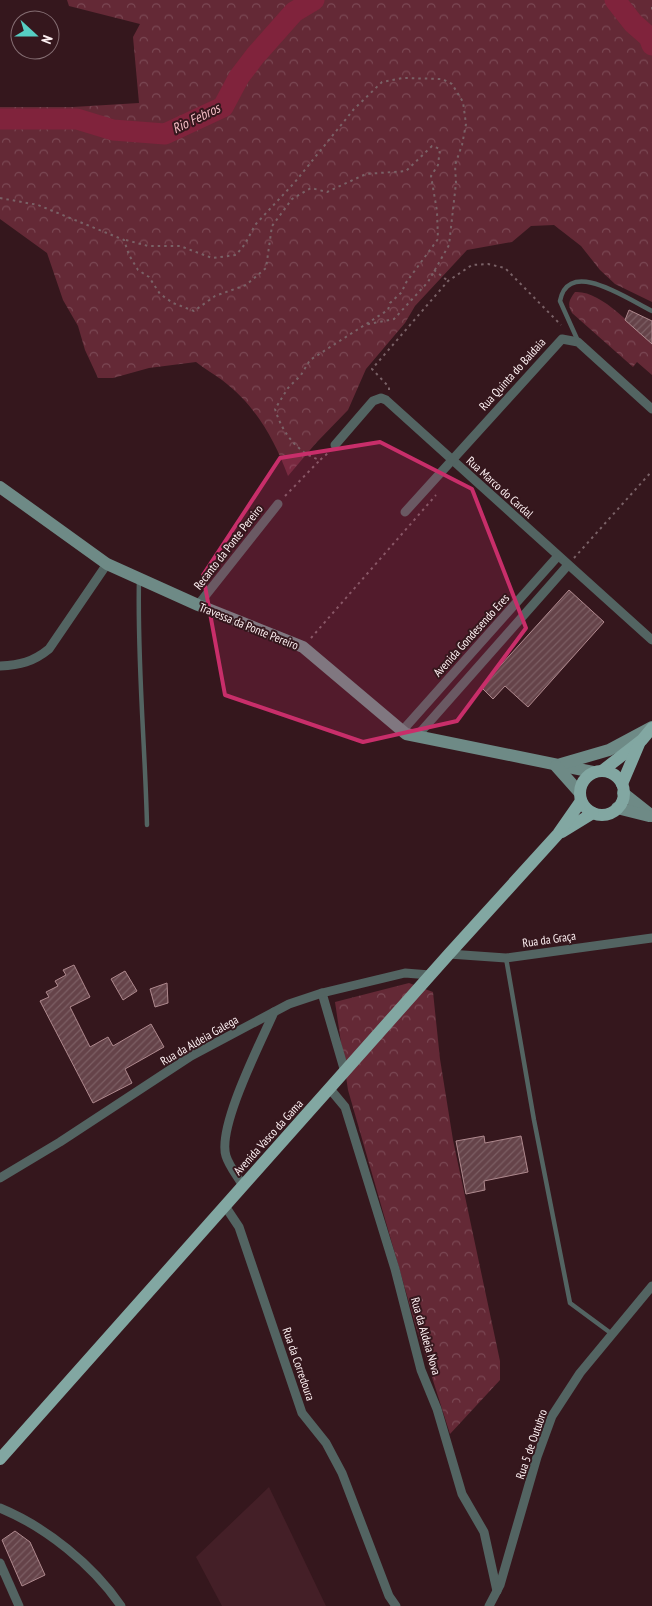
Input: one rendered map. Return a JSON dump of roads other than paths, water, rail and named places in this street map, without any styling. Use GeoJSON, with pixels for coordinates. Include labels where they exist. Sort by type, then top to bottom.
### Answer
{"type":"FeatureCollection","features":[{"type":"Feature","properties":{"kind":"main road","name":"Avenida Vasco da Gama"},"geometry":{"type":"LineString","coordinates":[[558,834],[593,813],[601,815],[617,808],[628,765],[642,740],[652,728]]}},
{"type":"Feature","properties":{"kind":"main road","name":"Avenida Vasco da Gama"},"geometry":{"type":"LineString","coordinates":[[0,1459],[430,975],[558,834],[580,797],[581,784],[642,740]]}},
{"type":"Feature","properties":{"kind":"main road"},"geometry":{"type":"LineString","coordinates":[[597,771],[617,777],[623,789]]}},
{"type":"Feature","properties":{"kind":"main road"},"geometry":{"type":"LineString","coordinates":[[580,797],[586,808],[593,813]]}},
{"type":"Feature","properties":{"kind":"street","name":"Rua Quinta do Baldaia"},"geometry":{"type":"LineString","coordinates":[[405,512],[556,344],[562,339],[578,342]]}},
{"type":"Feature","properties":{"kind":"street"},"geometry":{"type":"LineString","coordinates":[[578,342],[652,409]]}},
{"type":"Feature","properties":{"kind":"street","name":"Rua Marco do Cardal"},"geometry":{"type":"LineString","coordinates":[[334,446],[373,401],[381,398],[386,400],[652,640]]}},
{"type":"Feature","properties":{"kind":"street","name":"Travessa da Ponte Pereiro"},"geometry":{"type":"LineString","coordinates":[[0,487],[107,564],[198,606],[303,648],[406,734],[556,766],[597,771]]}},
{"type":"Feature","properties":{"kind":"street","name":"Recanto da Ponte Pereiro"},"geometry":{"type":"LineString","coordinates":[[198,606],[278,504]]}},
{"type":"Feature","properties":{"kind":"street","name":"Avenida Gondesendo Eres"},"geometry":{"type":"LineString","coordinates":[[402,731],[558,556]]}},
{"type":"Feature","properties":{"kind":"street"},"geometry":{"type":"LineString","coordinates":[[0,666],[22,665],[38,658],[49,649],[107,564]]}},
{"type":"Feature","properties":{"kind":"street","name":"Avenida Gondesendo Eres"},"geometry":{"type":"LineString","coordinates":[[417,736],[568,565]]}},
{"type":"Feature","properties":{"kind":"street"},"geometry":{"type":"LineString","coordinates":[[580,797],[556,766],[609,750],[652,728]]}},
{"type":"Feature","properties":{"kind":"street"},"geometry":{"type":"LineString","coordinates":[[623,789],[652,816]]}},
{"type":"Feature","properties":{"kind":"street"},"geometry":{"type":"LineString","coordinates":[[617,808],[652,816]]}},
{"type":"Feature","properties":{"kind":"street","name":"Rua da Graça"},"geometry":{"type":"LineString","coordinates":[[449,954],[506,958],[652,938]]}},
{"type":"Feature","properties":{"kind":"street","name":"Rua da Aldeia Galega"},"geometry":{"type":"LineString","coordinates":[[0,1178],[60,1142],[191,1056],[274,1012],[322,993],[405,973],[430,975]]}},
{"type":"Feature","properties":{"kind":"street"},"geometry":{"type":"LineString","coordinates":[[322,993],[345,1072]]}},
{"type":"Feature","properties":{"kind":"street"},"geometry":{"type":"LineString","coordinates":[[243,1186],[226,1156],[225,1130],[248,1069],[274,1012]]}},
{"type":"Feature","properties":{"kind":"street","name":"Rua da Aldeia Nova"},"geometry":{"type":"LineString","coordinates":[[330,1089],[346,1106],[394,1269],[421,1370],[437,1409],[462,1494],[484,1532],[497,1591]]}},
{"type":"Feature","properties":{"kind":"street","name":"Rua da Corredoura"},"geometry":{"type":"LineString","coordinates":[[225,1206],[239,1227],[302,1413],[326,1443],[342,1473],[389,1596],[396,1606]]}},
{"type":"Feature","properties":{"kind":"street","name":"Rua 5 de Outubro"},"geometry":{"type":"LineString","coordinates":[[489,1606],[497,1591],[537,1456],[552,1416],[580,1373],[652,1286]]}},
{"type":"Feature","properties":{"kind":"street"},"geometry":{"type":"LineString","coordinates":[[0,1508],[68,1549],[105,1582],[121,1606]]}},
{"type":"Feature","properties":{"kind":"street"},"geometry":{"type":"LineString","coordinates":[[0,1563],[20,1606]]}},
{"type":"Feature","properties":{"kind":"lane"},"geometry":{"type":"LineString","coordinates":[[578,342],[560,300],[561,294],[571,281],[584,280],[595,283],[652,310]]}},
{"type":"Feature","properties":{"kind":"lane"},"geometry":{"type":"LineString","coordinates":[[139,579],[138,636],[142,674],[147,825]]}},
{"type":"Feature","properties":{"kind":"lane"},"geometry":{"type":"LineString","coordinates":[[506,958],[534,1120],[570,1303],[612,1334]]}},
{"type":"Feature","properties":{"kind":"waterway","name":"Rio Febros"},"geometry":{"type":"LineString","coordinates":[[0,119],[77,119],[113,130],[165,134],[223,107],[239,77],[255,56],[294,12],[314,0]]}},
{"type":"Feature","properties":{"kind":"waterway","name":"Rio Febros"},"geometry":{"type":"LineString","coordinates":[[615,0],[633,23],[649,37],[652,45]]}}]}
